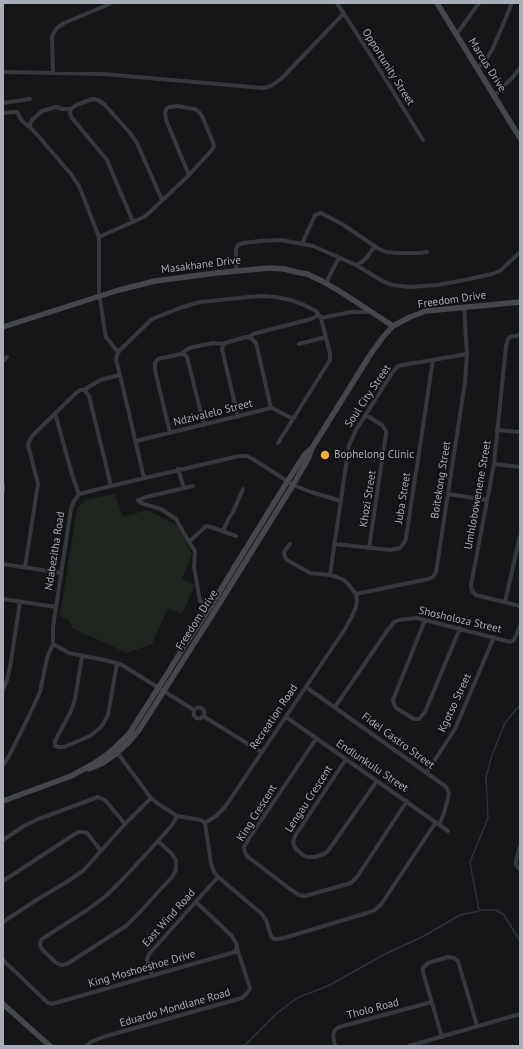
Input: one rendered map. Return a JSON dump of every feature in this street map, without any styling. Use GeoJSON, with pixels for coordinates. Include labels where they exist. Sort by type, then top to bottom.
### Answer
{"type":"FeatureCollection","features":[{"type":"Feature","properties":{"kind":"street"},"geometry":{"type":"LineString","coordinates":[[52,72],[52,38],[57,28],[64,23],[112,3]]}},
{"type":"Feature","properties":{"kind":"street","name":"Opportunity Street"},"geometry":{"type":"LineString","coordinates":[[337,3],[423,140]]}},
{"type":"Feature","properties":{"kind":"street","name":"Marcus Drive"},"geometry":{"type":"LineString","coordinates":[[436,3],[520,138]]}},
{"type":"Feature","properties":{"kind":"street"},"geometry":{"type":"LineString","coordinates":[[456,35],[479,3]]}},
{"type":"Feature","properties":{"kind":"street"},"geometry":{"type":"LineString","coordinates":[[477,68],[488,57],[493,48],[512,3]]}},
{"type":"Feature","properties":{"kind":"street"},"geometry":{"type":"LineString","coordinates":[[3,72],[103,74],[263,88],[271,86],[282,78],[344,14]]}},
{"type":"Feature","properties":{"kind":"street"},"geometry":{"type":"LineString","coordinates":[[494,96],[520,68]]}},
{"type":"Feature","properties":{"kind":"street"},"geometry":{"type":"LineString","coordinates":[[3,103],[30,99]]}},
{"type":"Feature","properties":{"kind":"street"},"geometry":{"type":"LineString","coordinates":[[133,222],[107,160],[72,118],[70,113],[71,109],[76,104],[93,99],[98,100],[105,105],[138,143],[162,200]]}},
{"type":"Feature","properties":{"kind":"street"},"geometry":{"type":"LineString","coordinates":[[99,237],[147,215],[189,175],[212,150],[214,144],[198,110],[178,106],[169,107],[165,113],[166,120],[189,175]]}},
{"type":"Feature","properties":{"kind":"street"},"geometry":{"type":"LineString","coordinates":[[30,127],[32,120],[42,111],[56,107],[71,109]]}},
{"type":"Feature","properties":{"kind":"street"},"geometry":{"type":"LineString","coordinates":[[3,113],[16,112],[24,123],[30,127],[76,180],[99,237],[99,297],[106,338],[118,352]]}},
{"type":"Feature","properties":{"kind":"street"},"geometry":{"type":"LineString","coordinates":[[302,244],[315,215],[321,213],[342,224],[374,247],[386,252],[427,252]]}},
{"type":"Feature","properties":{"kind":"street"},"geometry":{"type":"LineString","coordinates":[[236,271],[236,249],[240,244],[281,240],[313,246],[356,265],[393,286],[409,287],[437,285],[492,274],[500,271],[520,252]]}},
{"type":"Feature","properties":{"kind":"street"},"geometry":{"type":"LineString","coordinates":[[356,265],[368,256],[374,247]]}},
{"type":"Feature","properties":{"kind":"street"},"geometry":{"type":"LineString","coordinates":[[326,283],[340,258]]}},
{"type":"Feature","properties":{"kind":"street","name":"Masakhane Drive"},"geometry":{"type":"LineString","coordinates":[[3,327],[119,290],[155,281],[188,276],[269,268],[284,269],[307,274],[326,283],[393,326]]}},
{"type":"Feature","properties":{"kind":"street"},"geometry":{"type":"LineString","coordinates":[[144,478],[116,358],[118,352],[152,319],[200,302],[267,296],[299,303],[312,309],[320,316],[330,354],[329,362],[278,443]]}},
{"type":"Feature","properties":{"kind":"street","name":"Freedom Drive"},"geometry":{"type":"LineString","coordinates":[[3,801],[80,774],[98,766],[110,758],[116,751],[216,609],[293,485],[308,459],[312,448],[370,355],[393,326],[426,311],[520,302]]}},
{"type":"Feature","properties":{"kind":"street","name":"Boitekong Street"},"geometry":{"type":"LineString","coordinates":[[356,594],[428,579],[433,577],[437,570],[465,382],[467,354],[464,307]]}},
{"type":"Feature","properties":{"kind":"street"},"geometry":{"type":"LineString","coordinates":[[170,433],[154,370],[154,364],[158,359],[181,354],[189,348],[213,342],[224,344],[249,337],[253,334],[320,316],[371,311]]}},
{"type":"Feature","properties":{"kind":"street","name":"Umhlobowenene Street"},"geometry":{"type":"LineString","coordinates":[[520,335],[510,337],[506,343],[494,464],[471,582],[471,589],[473,593],[478,596],[520,606]]}},
{"type":"Feature","properties":{"kind":"street"},"geometry":{"type":"LineString","coordinates":[[249,337],[256,343],[272,408],[293,419]]}},
{"type":"Feature","properties":{"kind":"street"},"geometry":{"type":"LineString","coordinates":[[299,344],[326,337]]}},
{"type":"Feature","properties":{"kind":"street"},"geometry":{"type":"LineString","coordinates":[[224,344],[222,352],[238,416]]}},
{"type":"Feature","properties":{"kind":"street"},"geometry":{"type":"LineString","coordinates":[[181,354],[188,358],[204,425]]}},
{"type":"Feature","properties":{"kind":"street","name":"Soul City Street"},"geometry":{"type":"LineString","coordinates":[[330,575],[350,441],[356,430],[398,366],[467,354]]}},
{"type":"Feature","properties":{"kind":"street"},"geometry":{"type":"LineString","coordinates":[[3,361],[7,357]]}},
{"type":"Feature","properties":{"kind":"street","name":"Juba Street"},"geometry":{"type":"LineString","coordinates":[[335,544],[390,550],[402,547],[406,540],[433,360]]}},
{"type":"Feature","properties":{"kind":"street"},"geometry":{"type":"LineString","coordinates":[[25,567],[38,484],[28,445],[29,442],[32,436],[78,391],[84,390],[103,379],[120,375]]}},
{"type":"Feature","properties":{"kind":"street"},"geometry":{"type":"LineString","coordinates":[[84,390],[89,396],[110,486]]}},
{"type":"Feature","properties":{"kind":"street","name":"Ndzivalelo Street"},"geometry":{"type":"LineString","coordinates":[[136,441],[272,408]]}},
{"type":"Feature","properties":{"kind":"street"},"geometry":{"type":"LineString","coordinates":[[55,413],[72,478],[79,494],[235,456],[242,456],[253,459],[293,485],[341,501]]}},
{"type":"Feature","properties":{"kind":"street","name":"Khozi Street"},"geometry":{"type":"LineString","coordinates":[[366,415],[382,425],[386,430],[369,548]]}},
{"type":"Feature","properties":{"kind":"street"},"geometry":{"type":"LineString","coordinates":[[497,430],[520,432]]}},
{"type":"Feature","properties":{"kind":"street","name":"Freedom Drive"},"geometry":{"type":"LineString","coordinates":[[161,689],[183,648],[287,482],[306,454],[312,448]]}},
{"type":"Feature","properties":{"kind":"street"},"geometry":{"type":"LineString","coordinates":[[494,464],[520,467]]}},
{"type":"Feature","properties":{"kind":"street"},"geometry":{"type":"LineString","coordinates":[[178,470],[184,488]]}},
{"type":"Feature","properties":{"kind":"street"},"geometry":{"type":"LineString","coordinates":[[3,486],[3,491]]}},
{"type":"Feature","properties":{"kind":"street"},"geometry":{"type":"LineString","coordinates":[[193,486],[146,496],[138,500],[142,504],[161,509],[175,518],[179,523],[195,552],[194,565],[200,601],[210,607]]}},
{"type":"Feature","properties":{"kind":"street"},"geometry":{"type":"LineString","coordinates":[[223,531],[243,489]]}},
{"type":"Feature","properties":{"kind":"street","name":"Ndabezitha Road"},"geometry":{"type":"LineString","coordinates":[[3,765],[37,700],[41,687],[47,658],[52,644],[53,627],[72,506],[79,494]]}},
{"type":"Feature","properties":{"kind":"street"},"geometry":{"type":"LineString","coordinates":[[448,494],[487,500]]}},
{"type":"Feature","properties":{"kind":"street"},"geometry":{"type":"LineString","coordinates":[[189,542],[205,527],[211,527],[236,536]]}},
{"type":"Feature","properties":{"kind":"street"},"geometry":{"type":"LineString","coordinates":[[505,602],[520,536]]}},
{"type":"Feature","properties":{"kind":"street"},"geometry":{"type":"LineString","coordinates":[[290,544],[284,552],[284,557],[287,560],[310,573],[330,575],[344,580],[356,594]]}},
{"type":"Feature","properties":{"kind":"street"},"geometry":{"type":"LineString","coordinates":[[3,564],[61,573]]}},
{"type":"Feature","properties":{"kind":"street","name":"Recreation Road"},"geometry":{"type":"LineString","coordinates":[[205,823],[216,816],[225,807],[306,687],[352,616],[357,604],[356,594]]}},
{"type":"Feature","properties":{"kind":"street"},"geometry":{"type":"LineString","coordinates":[[3,600],[56,607]]}},
{"type":"Feature","properties":{"kind":"street"},"geometry":{"type":"LineString","coordinates":[[3,690],[10,667],[20,602]]}},
{"type":"Feature","properties":{"kind":"street","name":"Shosholoza Street"},"geometry":{"type":"LineString","coordinates":[[335,707],[392,623],[399,620],[415,618],[460,628],[510,642],[512,642],[517,636],[520,626]]}},
{"type":"Feature","properties":{"kind":"street"},"geometry":{"type":"LineString","coordinates":[[425,620],[393,700],[396,708],[414,719],[419,718],[425,712],[460,628]]}},
{"type":"Feature","properties":{"kind":"street","name":"Kgotso Street"},"geometry":{"type":"LineString","coordinates":[[426,772],[455,729],[494,637]]}},
{"type":"Feature","properties":{"kind":"street"},"geometry":{"type":"LineString","coordinates":[[52,644],[65,651],[82,656],[117,663],[133,671],[194,710]]}},
{"type":"Feature","properties":{"kind":"street"},"geometry":{"type":"LineString","coordinates":[[82,656],[75,699],[68,717],[55,741],[55,746],[58,748],[90,736],[103,724],[108,715],[117,663]]}},
{"type":"Feature","properties":{"kind":"street","name":"Fidel Castro Street"},"geometry":{"type":"LineString","coordinates":[[306,687],[445,786],[448,791],[444,813],[438,824]]}},
{"type":"Feature","properties":{"kind":"street"},"geometry":{"type":"LineString","coordinates":[[194,710],[202,708],[204,712],[203,716]]}},
{"type":"Feature","properties":{"kind":"street"},"geometry":{"type":"LineString","coordinates":[[194,710],[193,714],[195,718],[200,719],[203,716]]}},
{"type":"Feature","properties":{"kind":"street"},"geometry":{"type":"LineString","coordinates":[[203,716],[261,752]]}},
{"type":"Feature","properties":{"kind":"street","name":"Endlunkulu Street"},"geometry":{"type":"LineString","coordinates":[[286,717],[448,831]]}},
{"type":"Feature","properties":{"kind":"street","name":"King Crescent"},"geometry":{"type":"LineString","coordinates":[[316,738],[244,847],[247,856],[290,889],[299,895],[305,896],[351,883],[407,801]]}},
{"type":"Feature","properties":{"kind":"street"},"geometry":{"type":"LineString","coordinates":[[116,751],[151,798],[157,803],[177,816],[201,820],[205,823],[214,872],[262,914],[266,920],[270,934],[276,939],[284,938],[375,910],[382,903],[438,824]]}},
{"type":"Feature","properties":{"kind":"street","name":"Lengau Crescent"},"geometry":{"type":"LineString","coordinates":[[346,759],[295,836],[293,842],[296,849],[303,855],[307,857],[315,857],[324,854],[331,848],[376,781]]}},
{"type":"Feature","properties":{"kind":"street"},"geometry":{"type":"LineString","coordinates":[[3,840],[36,820],[98,797],[105,800],[125,824]]}},
{"type":"Feature","properties":{"kind":"street"},"geometry":{"type":"LineString","coordinates":[[3,922],[83,871],[125,824],[151,798]]}},
{"type":"Feature","properties":{"kind":"street"},"geometry":{"type":"LineString","coordinates":[[158,841],[172,854],[176,860],[176,870],[172,877],[126,926],[67,964],[61,965],[55,962],[41,948],[40,942],[42,939],[106,896],[158,841],[172,825],[177,816]]}},
{"type":"Feature","properties":{"kind":"street"},"geometry":{"type":"LineString","coordinates":[[3,881],[78,832],[87,833],[101,851]]}},
{"type":"Feature","properties":{"kind":"street"},"geometry":{"type":"LineString","coordinates":[[520,846],[516,861],[516,865],[520,869]]}},
{"type":"Feature","properties":{"kind":"street","name":"East Wind Road"},"geometry":{"type":"LineString","coordinates":[[152,976],[148,962],[149,954],[218,877]]}},
{"type":"Feature","properties":{"kind":"street"},"geometry":{"type":"LineString","coordinates":[[196,902],[232,936],[237,944],[237,948]]}},
{"type":"Feature","properties":{"kind":"street","name":"King Moshoeshoe Drive"},"geometry":{"type":"LineString","coordinates":[[3,960],[48,1003],[52,1004],[235,952],[237,948]]}},
{"type":"Feature","properties":{"kind":"street","name":"Eduardo Mondlane Road"},"geometry":{"type":"LineString","coordinates":[[86,1046],[90,1042],[102,1037],[242,998],[250,988],[237,948]]}},
{"type":"Feature","properties":{"kind":"street"},"geometry":{"type":"LineString","coordinates":[[442,1036],[423,972],[424,966],[428,963],[448,957],[456,959],[460,965],[477,1026]]}},
{"type":"Feature","properties":{"kind":"street","name":"Tholo Road"},"geometry":{"type":"LineString","coordinates":[[335,1046],[333,1035],[337,1028],[432,1002]]}},
{"type":"Feature","properties":{"kind":"street"},"geometry":{"type":"LineString","coordinates":[[3,1004],[46,1045]]}},
{"type":"Feature","properties":{"kind":"street"},"geometry":{"type":"LineString","coordinates":[[409,1046],[520,1014]]}},
{"type":"Feature","properties":{"kind":"shaded area"},"geometry":{"type":"Polygon","coordinates":[[[115,494],[123,517],[147,510],[177,525],[192,554],[182,579],[195,585],[182,614],[168,608],[152,644],[127,653],[72,628],[69,620],[60,616],[77,508],[85,500],[115,494]]]}},
{"type":"Feature","properties":{"kind":"waterway"},"geometry":{"type":"LineString","coordinates":[[520,705],[505,723],[492,755],[486,777],[488,818],[470,862],[479,910],[496,910],[504,915],[520,941]]}},
{"type":"Feature","properties":{"kind":"waterway"},"geometry":{"type":"LineString","coordinates":[[244,1046],[276,1014],[297,998],[330,985],[383,955],[424,936],[460,915],[479,911]]}},
{"type":"Feature","properties":{"kind":"place","name":"Bophelong Clinic"},"geometry":{"type":"Point","coordinates":[325,455]}}]}
